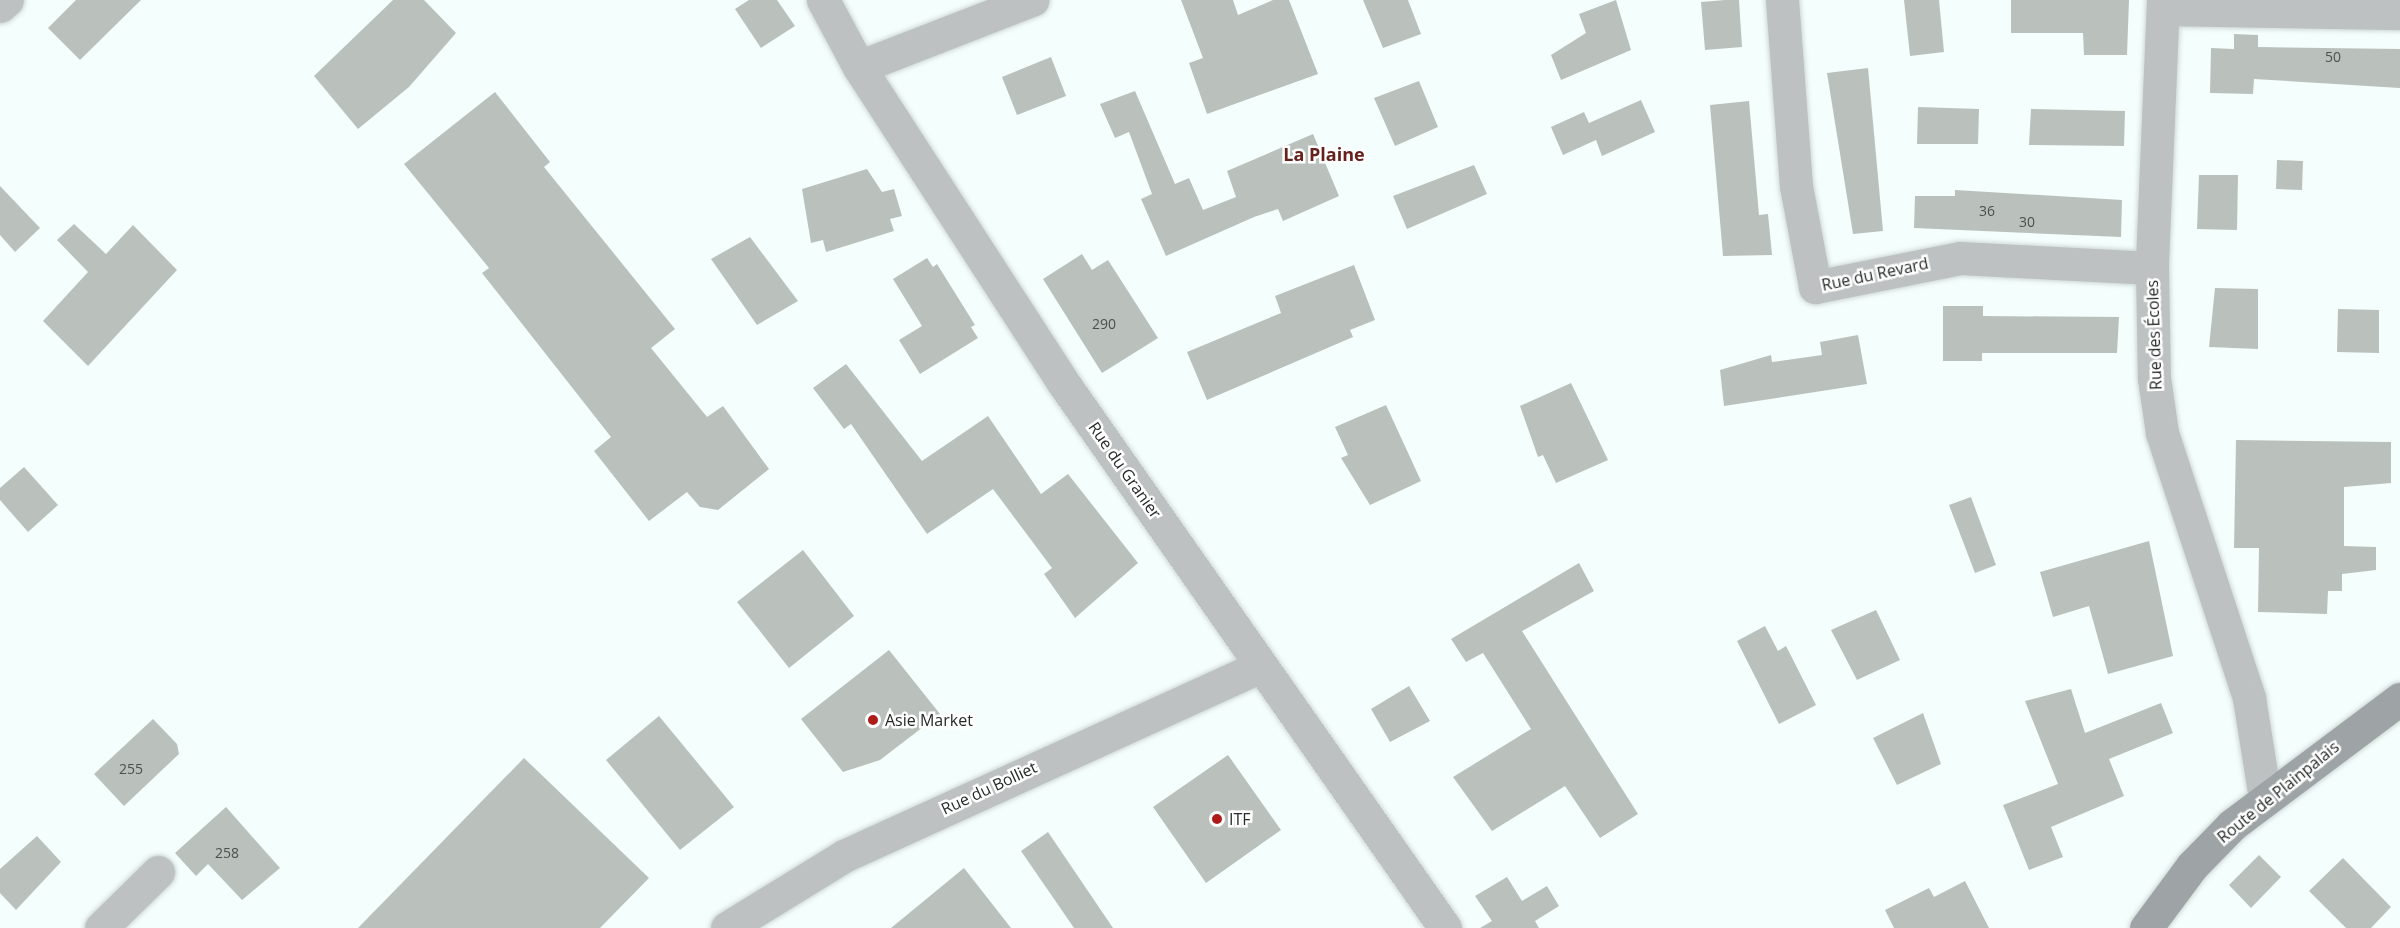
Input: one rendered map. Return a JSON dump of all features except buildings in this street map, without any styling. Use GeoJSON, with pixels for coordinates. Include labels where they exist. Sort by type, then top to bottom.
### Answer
{"type":"FeatureCollection","features":[{"type":"Feature","properties":{"kind":"main road","name":"Route de Plainpalais"},"geometry":{"type":"LineString","coordinates":[[2146,928],[2192,866],[2265,798],[2400,699]]}},
{"type":"Feature","properties":{"kind":"street"},"geometry":{"type":"LineString","coordinates":[[0,6],[7,0]]}},
{"type":"Feature","properties":{"kind":"street","name":"Rue du Granier"},"geometry":{"type":"LineString","coordinates":[[823,0],[859,67],[1062,381],[1445,928]]}},
{"type":"Feature","properties":{"kind":"street"},"geometry":{"type":"LineString","coordinates":[[859,67],[1032,0]]}},
{"type":"Feature","properties":{"kind":"street","name":"Rue du Revard"},"geometry":{"type":"LineString","coordinates":[[1782,0],[1796,186],[1815,287],[1889,268],[1960,258],[2152,268]]}},
{"type":"Feature","properties":{"kind":"street"},"geometry":{"type":"LineString","coordinates":[[2163,5],[2400,13]]}},
{"type":"Feature","properties":{"kind":"street","name":"Rue des Écoles"},"geometry":{"type":"LineString","coordinates":[[2163,5],[2152,268],[2154,378],[2162,433],[2249,698],[2265,798]]}},
{"type":"Feature","properties":{"kind":"street","name":"Rue du Bolliet"},"geometry":{"type":"LineString","coordinates":[[727,928],[844,856],[1260,666]]}},
{"type":"Feature","properties":{"kind":"street"},"geometry":{"type":"LineString","coordinates":[[101,928],[158,872]]}},
{"type":"Feature","properties":{"kind":"place","name":"Asie Market"},"geometry":{"type":"Point","coordinates":[873,720]}},
{"type":"Feature","properties":{"kind":"place","name":"ITF"},"geometry":{"type":"Point","coordinates":[1217,819]}},
{"type":"Feature","properties":{"kind":"district","name":"La Plaine"},"geometry":{"type":"Point","coordinates":[1324,154]}}]}
